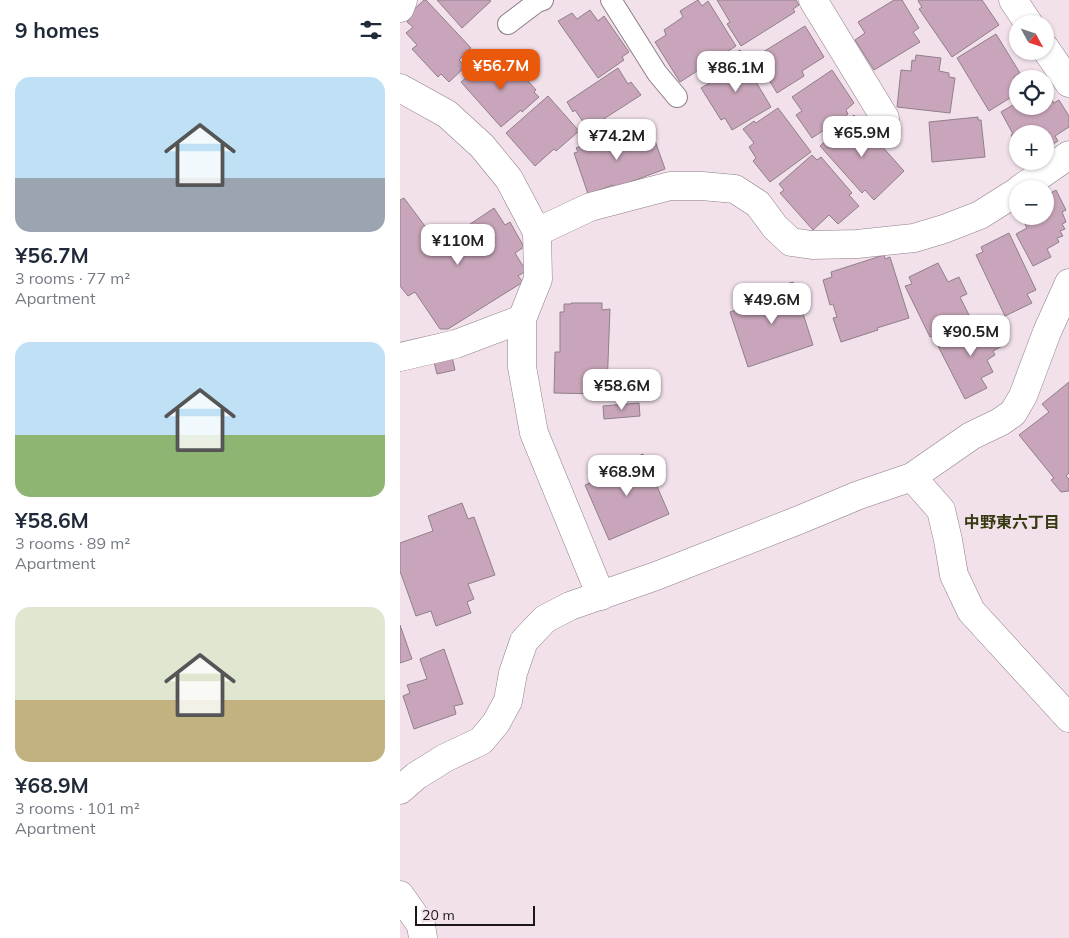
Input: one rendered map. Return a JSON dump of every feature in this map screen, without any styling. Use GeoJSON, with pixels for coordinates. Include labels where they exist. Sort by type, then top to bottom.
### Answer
{"type":"FeatureCollection","features":[{"type":"Feature","properties":{"kind":"street"},"geometry":{"type":"LineString","coordinates":[[400,8],[403,0]]}},
{"type":"Feature","properties":{"kind":"street"},"geometry":{"type":"LineString","coordinates":[[813,0],[885,118]]}},
{"type":"Feature","properties":{"kind":"street"},"geometry":{"type":"LineString","coordinates":[[1013,0],[1023,15]]}},
{"type":"Feature","properties":{"kind":"street"},"geometry":{"type":"LineString","coordinates":[[1053,60],[1069,83]]}},
{"type":"Feature","properties":{"kind":"street"},"geometry":{"type":"LineString","coordinates":[[400,88],[447,114],[482,146],[508,179],[537,232],[538,279],[522,319],[522,367],[534,433],[601,596]]}},
{"type":"Feature","properties":{"kind":"street"},"geometry":{"type":"LineString","coordinates":[[1033,180],[1069,155]]}},
{"type":"Feature","properties":{"kind":"street"},"geometry":{"type":"LineString","coordinates":[[537,232],[590,207],[670,186],[702,186],[735,189],[758,204],[791,242],[812,245],[857,244],[914,238],[944,229],[980,215],[1009,196]]}},
{"type":"Feature","properties":{"kind":"street"},"geometry":{"type":"LineString","coordinates":[[400,790],[416,776],[445,758],[481,741],[496,723],[508,701],[513,673],[524,641],[545,619],[570,606],[665,573],[859,495],[912,477],[971,436],[1000,422],[1013,413],[1023,396],[1047,332],[1069,283]]}},
{"type":"Feature","properties":{"kind":"street"},"geometry":{"type":"LineString","coordinates":[[400,357],[456,344],[522,319]]}},
{"type":"Feature","properties":{"kind":"street"},"geometry":{"type":"LineString","coordinates":[[912,477],[941,510],[954,575],[971,611],[1069,718]]}},
{"type":"Feature","properties":{"kind":"street"},"geometry":{"type":"LineString","coordinates":[[400,895],[421,925],[423,938]]}},
{"type":"Feature","properties":{"kind":"lane"},"geometry":{"type":"LineString","coordinates":[[508,24],[543,0]]}},
{"type":"Feature","properties":{"kind":"lane"},"geometry":{"type":"LineString","coordinates":[[611,0],[657,73],[677,97]]}},
{"type":"Feature","properties":{"kind":"building"},"geometry":{"type":"Polygon","coordinates":[[[424,0],[471,48],[459,60],[465,67],[449,82],[441,74],[438,77],[412,49],[417,45],[406,33],[413,27],[407,22],[410,18],[408,15],[424,0]]]}},
{"type":"Feature","properties":{"kind":"building"},"geometry":{"type":"Polygon","coordinates":[[[437,0],[489,0],[491,1],[462,28],[437,0]]]}},
{"type":"Feature","properties":{"kind":"building"},"geometry":{"type":"Polygon","coordinates":[[[698,0],[702,6],[708,1],[736,46],[680,82],[655,42],[666,35],[664,30],[683,17],[680,11],[698,0]]]}},
{"type":"Feature","properties":{"kind":"building"},"geometry":{"type":"Polygon","coordinates":[[[717,0],[796,0],[799,5],[793,9],[795,12],[741,46],[727,24],[730,22],[717,0]]]}},
{"type":"Feature","properties":{"kind":"building"},"geometry":{"type":"Polygon","coordinates":[[[894,0],[902,0],[919,28],[913,32],[920,42],[874,70],[855,40],[865,33],[858,22],[894,0]]]}},
{"type":"Feature","properties":{"kind":"building"},"geometry":{"type":"Polygon","coordinates":[[[919,0],[982,0],[999,25],[952,57],[919,9],[922,7],[919,0]]]}},
{"type":"Feature","properties":{"kind":"building"},"geometry":{"type":"Polygon","coordinates":[[[590,10],[598,21],[604,16],[629,52],[622,57],[624,60],[598,78],[558,21],[572,13],[577,19],[590,10]]]}},
{"type":"Feature","properties":{"kind":"building"},"geometry":{"type":"Polygon","coordinates":[[[805,26],[824,57],[802,71],[804,76],[777,93],[755,57],[805,26]]]}},
{"type":"Feature","properties":{"kind":"building"},"geometry":{"type":"Polygon","coordinates":[[[996,34],[1009,55],[1009,60],[1012,60],[1018,70],[1009,70],[1009,99],[989,111],[957,58],[996,34]]]}},
{"type":"Feature","properties":{"kind":"building"},"geometry":{"type":"Polygon","coordinates":[[[740,50],[771,107],[732,130],[725,118],[721,120],[701,88],[715,80],[713,76],[734,63],[730,56],[740,50]]]}},
{"type":"Feature","properties":{"kind":"building"},"geometry":{"type":"Polygon","coordinates":[[[916,55],[941,58],[939,71],[949,73],[949,77],[955,78],[950,113],[897,107],[901,70],[911,71],[912,60],[915,61],[916,55]]]}},
{"type":"Feature","properties":{"kind":"building"},"geometry":{"type":"Polygon","coordinates":[[[509,60],[536,90],[534,92],[539,97],[501,127],[461,82],[484,63],[494,74],[509,60]]]}},
{"type":"Feature","properties":{"kind":"building"},"geometry":{"type":"Polygon","coordinates":[[[618,68],[628,84],[631,82],[641,95],[588,129],[567,102],[618,68]]]}},
{"type":"Feature","properties":{"kind":"building"},"geometry":{"type":"Polygon","coordinates":[[[832,70],[854,103],[846,110],[848,114],[812,138],[796,115],[802,111],[792,97],[832,70]]]}},
{"type":"Feature","properties":{"kind":"building"},"geometry":{"type":"Polygon","coordinates":[[[548,96],[579,131],[535,166],[506,133],[548,96]]]}},
{"type":"Feature","properties":{"kind":"building"},"geometry":{"type":"Polygon","coordinates":[[[1059,100],[1069,116],[1069,127],[1055,136],[1058,141],[1054,143],[1054,125],[1009,125],[1009,127],[1001,112],[1009,107],[1009,115],[1054,115],[1054,103],[1059,100]]]}},
{"type":"Feature","properties":{"kind":"building"},"geometry":{"type":"Polygon","coordinates":[[[778,108],[811,152],[770,182],[753,161],[756,158],[749,147],[754,143],[743,129],[754,121],[756,123],[778,108]]]}},
{"type":"Feature","properties":{"kind":"building"},"geometry":{"type":"Polygon","coordinates":[[[854,115],[904,171],[874,200],[865,190],[862,193],[820,146],[854,115]]]}},
{"type":"Feature","properties":{"kind":"building"},"geometry":{"type":"Polygon","coordinates":[[[978,117],[978,120],[981,120],[985,157],[932,162],[929,122],[978,117]]]}},
{"type":"Feature","properties":{"kind":"building"},"geometry":{"type":"Polygon","coordinates":[[[622,129],[627,145],[653,135],[665,169],[614,188],[613,185],[588,194],[574,153],[578,152],[576,148],[622,129]]]}},
{"type":"Feature","properties":{"kind":"building"},"geometry":{"type":"Polygon","coordinates":[[[812,155],[817,160],[821,157],[852,193],[849,195],[859,206],[838,224],[829,215],[813,230],[780,193],[784,190],[779,184],[812,155]]]}},
{"type":"Feature","properties":{"kind":"building"},"geometry":{"type":"Polygon","coordinates":[[[1056,190],[1066,210],[1062,212],[1066,222],[1062,224],[1065,229],[1060,231],[1063,236],[1057,238],[1059,242],[1047,249],[1051,257],[1033,266],[1016,234],[1027,228],[1026,225],[1054,225],[1054,191],[1056,190]]]}},
{"type":"Feature","properties":{"kind":"building"},"geometry":{"type":"Polygon","coordinates":[[[404,198],[439,245],[494,208],[505,225],[510,222],[524,247],[515,253],[526,271],[518,276],[523,282],[448,329],[440,329],[415,292],[408,296],[400,286],[400,200],[404,198]]]}},
{"type":"Feature","properties":{"kind":"building"},"geometry":{"type":"Polygon","coordinates":[[[1009,233],[1036,290],[1027,294],[1032,303],[1005,316],[976,255],[983,252],[981,247],[1009,233]]]}},
{"type":"Feature","properties":{"kind":"building"},"geometry":{"type":"Polygon","coordinates":[[[884,255],[885,259],[890,257],[909,318],[841,342],[833,318],[837,317],[833,304],[830,305],[823,280],[832,277],[831,272],[884,255]]]}},
{"type":"Feature","properties":{"kind":"building"},"geometry":{"type":"Polygon","coordinates":[[[938,263],[948,282],[959,277],[967,294],[960,297],[970,317],[930,337],[905,286],[912,284],[909,277],[938,263]]]}},
{"type":"Feature","properties":{"kind":"building"},"geometry":{"type":"Polygon","coordinates":[[[793,282],[813,345],[748,367],[730,312],[752,305],[749,296],[793,282]]]}},
{"type":"Feature","properties":{"kind":"building"},"geometry":{"type":"Polygon","coordinates":[[[602,303],[602,310],[610,309],[607,389],[601,389],[600,394],[554,393],[555,352],[560,352],[560,312],[564,312],[564,304],[602,303]]]}},
{"type":"Feature","properties":{"kind":"building"},"geometry":{"type":"Polygon","coordinates":[[[989,320],[1002,346],[993,351],[995,355],[987,360],[993,372],[981,378],[987,388],[965,399],[938,346],[989,320]]]}},
{"type":"Feature","properties":{"kind":"building"},"geometry":{"type":"Polygon","coordinates":[[[452,357],[455,370],[437,374],[434,362],[452,357]]]}},
{"type":"Feature","properties":{"kind":"building"},"geometry":{"type":"Polygon","coordinates":[[[1069,382],[1069,473],[1066,476],[1069,479],[1069,491],[1061,492],[1051,480],[1054,478],[1019,435],[1049,412],[1042,404],[1069,382]]]}},
{"type":"Feature","properties":{"kind":"building"},"geometry":{"type":"Polygon","coordinates":[[[639,403],[640,416],[604,419],[603,406],[639,403]]]}},
{"type":"Feature","properties":{"kind":"building"},"geometry":{"type":"Polygon","coordinates":[[[643,454],[669,514],[609,540],[585,485],[602,478],[599,473],[643,454]]]}},
{"type":"Feature","properties":{"kind":"building"},"geometry":{"type":"Polygon","coordinates":[[[462,503],[468,519],[474,517],[495,575],[468,584],[474,599],[467,602],[471,613],[436,626],[431,611],[416,616],[400,571],[400,543],[433,531],[428,516],[462,503]]]}},
{"type":"Feature","properties":{"kind":"building"},"geometry":{"type":"Polygon","coordinates":[[[400,625],[412,659],[400,663],[400,625]]]}},
{"type":"Feature","properties":{"kind":"building"},"geometry":{"type":"Polygon","coordinates":[[[444,649],[463,704],[454,706],[456,714],[414,729],[403,696],[410,693],[407,685],[427,679],[420,659],[444,649]]]}},
{"type":"Feature","properties":{"kind":"district","name":"中野東六丁目"},"geometry":{"type":"Point","coordinates":[1012,522]}}]}
